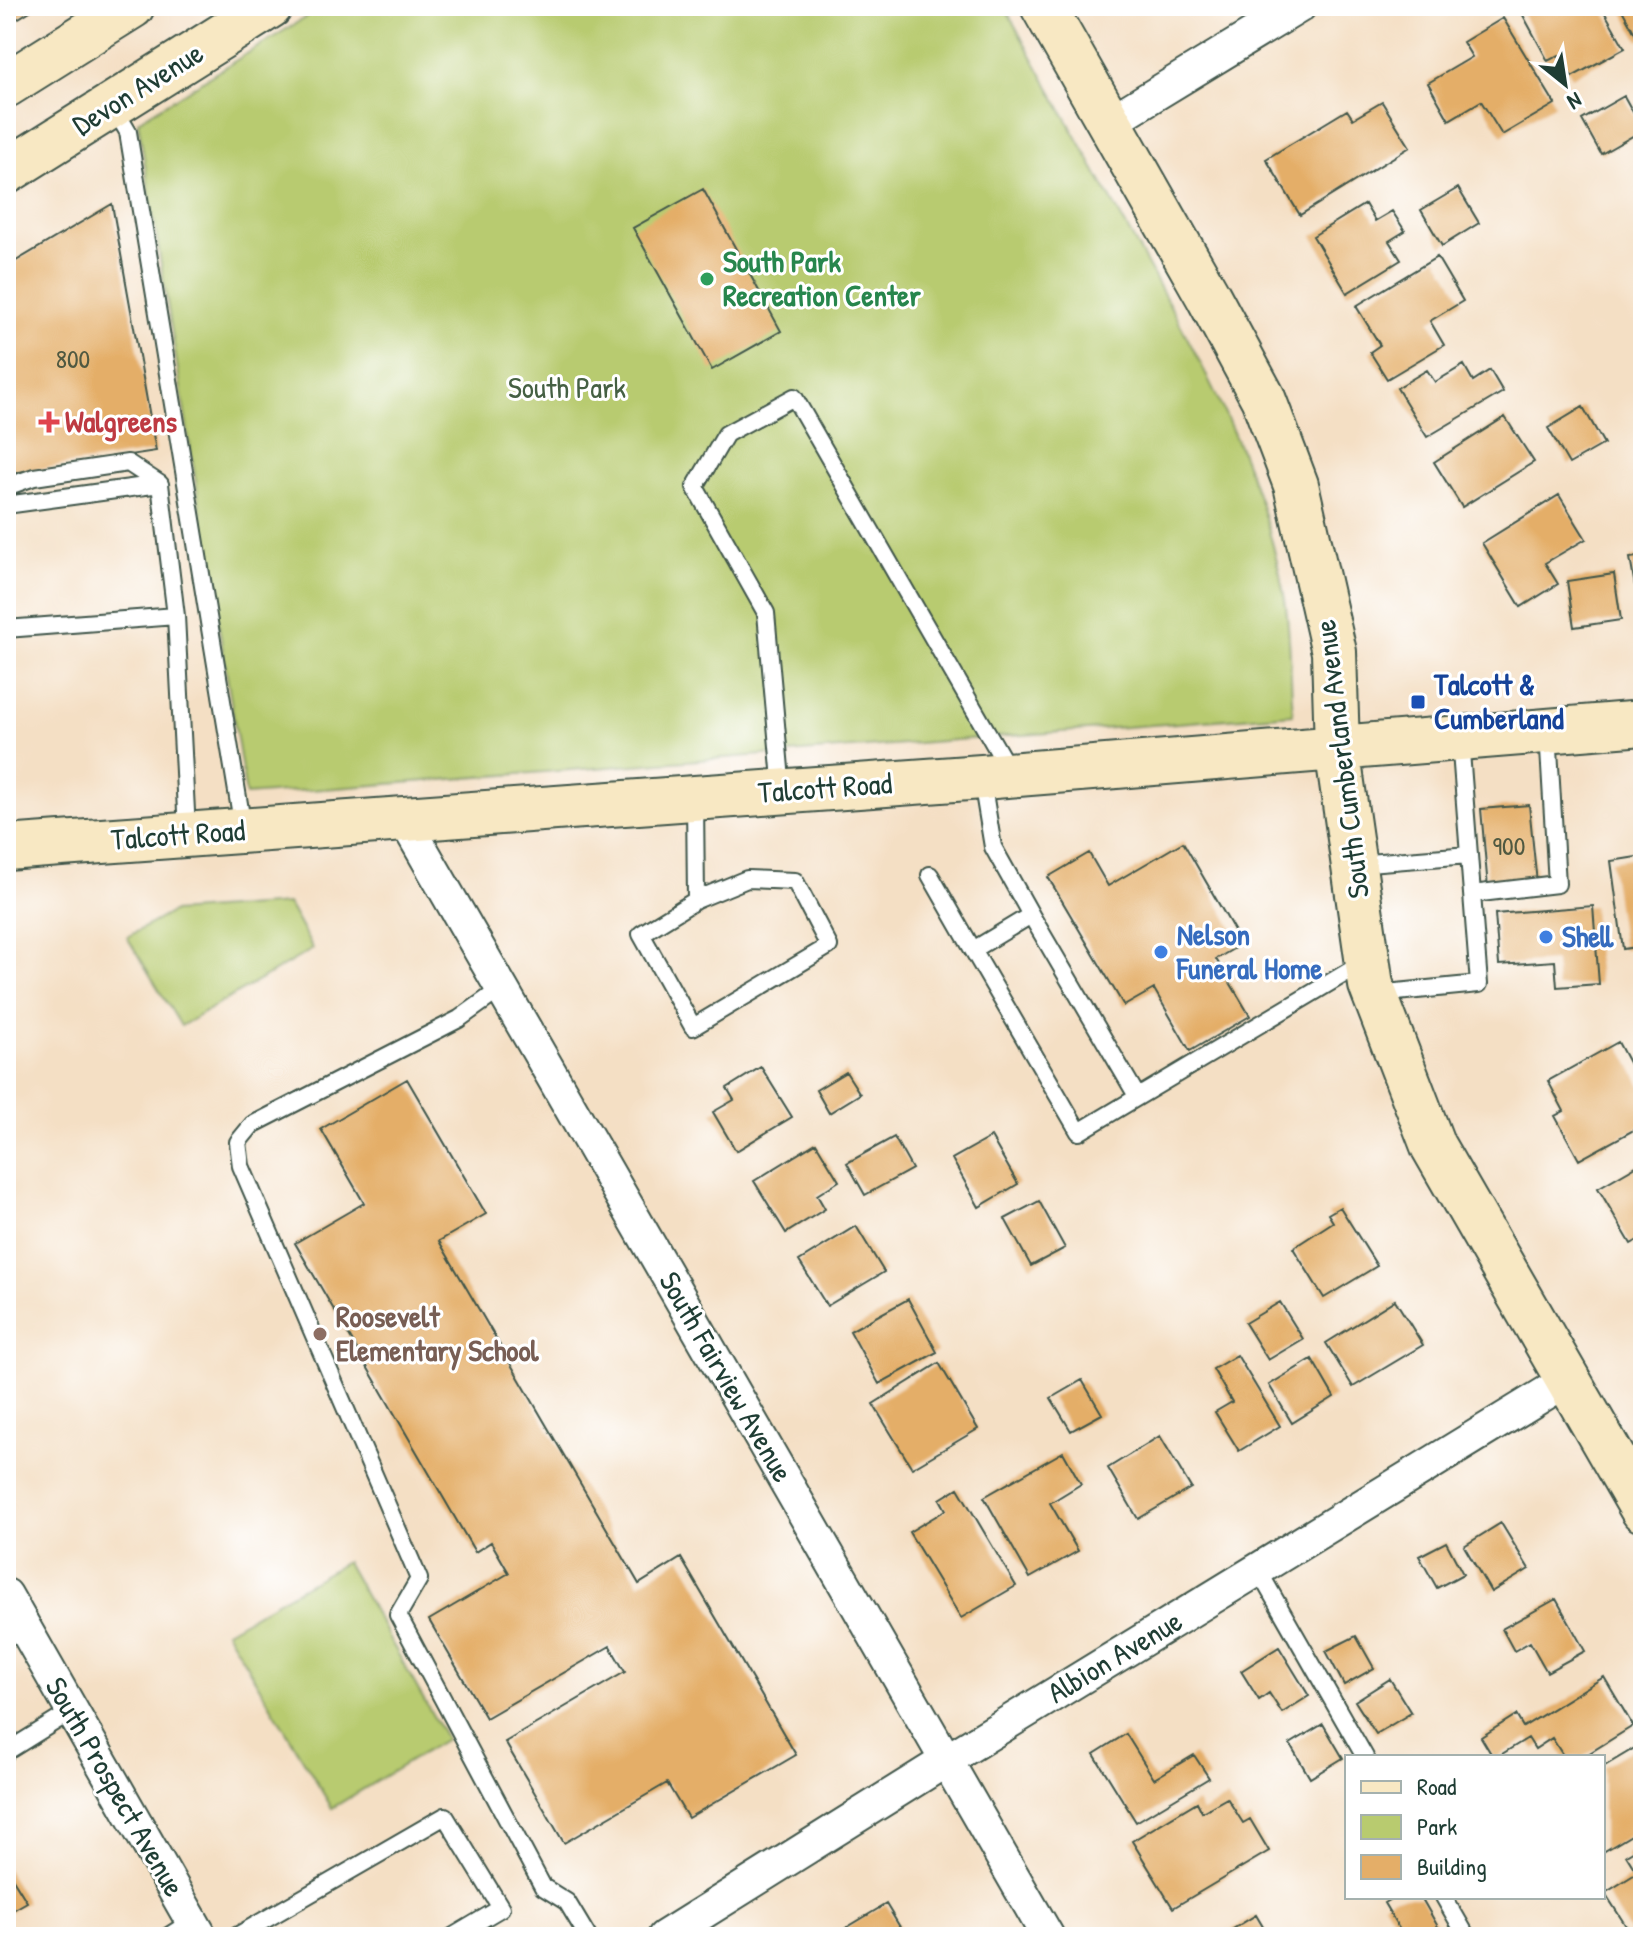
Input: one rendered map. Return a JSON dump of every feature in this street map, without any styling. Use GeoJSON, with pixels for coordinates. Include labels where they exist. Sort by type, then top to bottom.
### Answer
{"type":"FeatureCollection","features":[{"type":"Feature","properties":{"kind":"street"},"geometry":{"type":"LineString","coordinates":[[6,85],[132,6]]}},
{"type":"Feature","properties":{"kind":"street","name":"Devon Avenue"},"geometry":{"type":"LineString","coordinates":[[6,172],[270,6]]}},
{"type":"Feature","properties":{"kind":"street","name":"South Cumberland Avenue"},"geometry":{"type":"LineString","coordinates":[[1043,6],[1263,398],[1296,485],[1334,652],[1337,748],[1371,978],[1433,1146],[1643,1510]]}},
{"type":"Feature","properties":{"kind":"street"},"geometry":{"type":"LineString","coordinates":[[1108,123],[1300,6]]}},
{"type":"Feature","properties":{"kind":"street","name":"Talcott Road"},"geometry":{"type":"LineString","coordinates":[[6,848],[997,776],[1643,723]]}},
{"type":"Feature","properties":{"kind":"street","name":"South Fairview Avenue"},"geometry":{"type":"LineString","coordinates":[[403,817],[1048,1937]]}},
{"type":"Feature","properties":{"kind":"street","name":"Albion Avenue"},"geometry":{"type":"LineString","coordinates":[[664,1937],[1569,1379]]}},
{"type":"Feature","properties":{"kind":"street","name":"South Prospect Avenue"},"geometry":{"type":"LineString","coordinates":[[6,1595],[72,1711],[187,1932]]}},
{"type":"Feature","properties":{"kind":"lane"},"geometry":{"type":"LineString","coordinates":[[112,105],[128,132],[243,830]]}},
{"type":"Feature","properties":{"kind":"lane"},"geometry":{"type":"LineString","coordinates":[[782,791],[766,613],[695,487],[726,434],[794,397],[997,776],[993,847],[1137,1096]]}},
{"type":"Feature","properties":{"kind":"lane"},"geometry":{"type":"LineString","coordinates":[[6,487],[34,477],[128,463],[160,484],[176,616],[187,834]]}},
{"type":"Feature","properties":{"kind":"lane"},"geometry":{"type":"LineString","coordinates":[[6,505],[160,484]]}},
{"type":"Feature","properties":{"kind":"lane"},"geometry":{"type":"LineString","coordinates":[[6,629],[176,616]]}},
{"type":"Feature","properties":{"kind":"lane"},"geometry":{"type":"LineString","coordinates":[[1472,894],[1557,884],[1548,731]]}},
{"type":"Feature","properties":{"kind":"lane"},"geometry":{"type":"LineString","coordinates":[[930,875],[1079,1132],[1137,1096],[1371,978],[1479,984],[1460,738]]}},
{"type":"Feature","properties":{"kind":"lane"},"geometry":{"type":"LineString","coordinates":[[695,797],[696,900]]}},
{"type":"Feature","properties":{"kind":"lane"},"geometry":{"type":"LineString","coordinates":[[1353,864],[1469,855]]}},
{"type":"Feature","properties":{"kind":"lane"},"geometry":{"type":"LineString","coordinates":[[747,879],[795,881],[829,946],[693,1027],[641,934],[696,900],[747,879]]}},
{"type":"Feature","properties":{"kind":"lane"},"geometry":{"type":"LineString","coordinates":[[973,950],[1031,915]]}},
{"type":"Feature","properties":{"kind":"lane"},"geometry":{"type":"LineString","coordinates":[[502,988],[459,1019],[252,1125],[238,1142],[241,1166],[419,1579],[398,1615],[543,1887],[567,1902],[588,1937]]}},
{"type":"Feature","properties":{"kind":"lane"},"geometry":{"type":"LineString","coordinates":[[1258,1570],[1364,1755]]}},
{"type":"Feature","properties":{"kind":"lane"},"geometry":{"type":"LineString","coordinates":[[6,1752],[72,1711]]}},
{"type":"Feature","properties":{"kind":"lane"},"geometry":{"type":"LineString","coordinates":[[235,1937],[445,1816],[501,1908],[452,1937]]}},
{"type":"Feature","properties":{"kind":"lane"},"geometry":{"type":"LineString","coordinates":[[1445,1899],[1467,1937]]}},
{"type":"Feature","properties":{"kind":"green space","name":"South Park"},"geometry":{"type":"Polygon","coordinates":[[[324,6],[1004,6],[1183,329],[1245,460],[1275,552],[1285,600],[1293,714],[246,795],[138,121],[324,6]]]}},
{"type":"Feature","properties":{"kind":"green space"},"geometry":{"type":"Polygon","coordinates":[[[288,904],[313,949],[181,1026],[127,937],[172,912],[288,904]]]}},
{"type":"Feature","properties":{"kind":"green space"},"geometry":{"type":"Polygon","coordinates":[[[346,1562],[446,1739],[332,1808],[226,1631],[346,1562]]]}},
{"type":"Feature","properties":{"kind":"building"},"geometry":{"type":"Polygon","coordinates":[[[6,6],[38,6],[6,26],[6,6]]]}},
{"type":"Feature","properties":{"kind":"building"},"geometry":{"type":"Polygon","coordinates":[[[1518,6],[1601,6],[1625,48],[1572,77],[1559,55],[1548,61],[1518,6]]]}},
{"type":"Feature","properties":{"kind":"building"},"geometry":{"type":"Polygon","coordinates":[[[1620,6],[1643,6],[1643,38],[1639,41],[1620,6]]]}},
{"type":"Feature","properties":{"kind":"building"},"geometry":{"type":"Polygon","coordinates":[[[1503,18],[1555,104],[1502,135],[1481,101],[1449,120],[1428,83],[1472,57],[1463,42],[1503,18]]]}},
{"type":"Feature","properties":{"kind":"building"},"geometry":{"type":"Polygon","coordinates":[[[1624,96],[1643,130],[1601,154],[1582,120],[1624,96]]]}},
{"type":"Feature","properties":{"kind":"building"},"geometry":{"type":"Polygon","coordinates":[[[1382,102],[1410,147],[1300,215],[1266,159],[1347,110],[1353,119],[1382,102]]]}},
{"type":"Feature","properties":{"kind":"building"},"geometry":{"type":"Polygon","coordinates":[[[1458,188],[1479,223],[1442,246],[1421,210],[1458,188]]]}},
{"type":"Feature","properties":{"kind":"building","name":"South Park Recreation Center"},"geometry":{"type":"Polygon","coordinates":[[[703,189],[781,331],[712,370],[633,228],[703,189]]]}},
{"type":"Feature","properties":{"kind":"building","name":"Walgreens"},"geometry":{"type":"Polygon","coordinates":[[[112,204],[156,451],[6,474],[6,267],[112,204]]]}},
{"type":"Feature","properties":{"kind":"building"},"geometry":{"type":"Polygon","coordinates":[[[1365,204],[1375,221],[1392,211],[1405,231],[1389,241],[1401,260],[1347,293],[1313,236],[1365,204]]]}},
{"type":"Feature","properties":{"kind":"building"},"geometry":{"type":"Polygon","coordinates":[[[1437,257],[1463,301],[1430,321],[1444,345],[1387,379],[1370,352],[1380,345],[1356,306],[1437,257]]]}},
{"type":"Feature","properties":{"kind":"building"},"geometry":{"type":"Polygon","coordinates":[[[1464,365],[1473,381],[1490,370],[1503,392],[1427,437],[1397,388],[1427,370],[1435,382],[1464,365]]]}},
{"type":"Feature","properties":{"kind":"building"},"geometry":{"type":"Polygon","coordinates":[[[1583,407],[1604,444],[1569,464],[1548,428],[1583,407]]]}},
{"type":"Feature","properties":{"kind":"building"},"geometry":{"type":"Polygon","coordinates":[[[1505,417],[1534,462],[1462,507],[1434,462],[1505,417]]]}},
{"type":"Feature","properties":{"kind":"building"},"geometry":{"type":"Polygon","coordinates":[[[1559,495],[1586,539],[1545,563],[1558,584],[1521,607],[1482,543],[1559,495]]]}},
{"type":"Feature","properties":{"kind":"building"},"geometry":{"type":"Polygon","coordinates":[[[1643,556],[1643,619],[1641,620],[1630,558],[1643,556]]]}},
{"type":"Feature","properties":{"kind":"building"},"geometry":{"type":"Polygon","coordinates":[[[1614,574],[1621,620],[1574,627],[1567,581],[1614,574]]]}},
{"type":"Feature","properties":{"kind":"building","name":"Shell"},"geometry":{"type":"Polygon","coordinates":[[[1529,805],[1537,883],[1488,888],[1481,809],[1529,805]]]}},
{"type":"Feature","properties":{"kind":"building","name":"Nelson Funeral Home"},"geometry":{"type":"Polygon","coordinates":[[[1183,842],[1242,944],[1216,959],[1250,1016],[1190,1051],[1154,989],[1124,1006],[1048,877],[1089,853],[1108,886],[1183,842]]]}},
{"type":"Feature","properties":{"kind":"building"},"geometry":{"type":"Polygon","coordinates":[[[1643,856],[1643,946],[1623,949],[1611,861],[1643,856]]]}},
{"type":"Feature","properties":{"kind":"building","name":"Shell"},"geometry":{"type":"Polygon","coordinates":[[[1593,906],[1599,984],[1557,987],[1555,961],[1499,965],[1495,914],[1593,906]]]}},
{"type":"Feature","properties":{"kind":"building"},"geometry":{"type":"Polygon","coordinates":[[[1618,1042],[1643,1089],[1643,1125],[1579,1160],[1555,1116],[1564,1111],[1548,1081],[1618,1042]]]}},
{"type":"Feature","properties":{"kind":"building"},"geometry":{"type":"Polygon","coordinates":[[[761,1067],[792,1117],[736,1151],[713,1112],[734,1100],[727,1088],[761,1067]]]}},
{"type":"Feature","properties":{"kind":"building"},"geometry":{"type":"Polygon","coordinates":[[[846,1072],[860,1094],[829,1113],[816,1090],[846,1072]]]}},
{"type":"Feature","properties":{"kind":"building"},"geometry":{"type":"Polygon","coordinates":[[[407,1079],[486,1214],[439,1241],[639,1584],[681,1558],[796,1755],[688,1818],[667,1783],[564,1843],[505,1742],[625,1672],[610,1646],[486,1718],[429,1620],[509,1573],[491,1542],[475,1552],[295,1243],[364,1203],[321,1129],[407,1079]]]}},
{"type":"Feature","properties":{"kind":"building"},"geometry":{"type":"Polygon","coordinates":[[[894,1137],[912,1169],[865,1195],[847,1163],[894,1137]]]}},
{"type":"Feature","properties":{"kind":"building"},"geometry":{"type":"Polygon","coordinates":[[[991,1137],[1018,1184],[979,1207],[952,1159],[991,1137]]]}},
{"type":"Feature","properties":{"kind":"building"},"geometry":{"type":"Polygon","coordinates":[[[816,1143],[839,1181],[817,1195],[825,1209],[786,1233],[754,1181],[816,1143]]]}},
{"type":"Feature","properties":{"kind":"building"},"geometry":{"type":"Polygon","coordinates":[[[1643,1162],[1643,1237],[1631,1244],[1598,1188],[1643,1162]]]}},
{"type":"Feature","properties":{"kind":"building"},"geometry":{"type":"Polygon","coordinates":[[[1039,1201],[1065,1248],[1031,1266],[1005,1219],[1039,1201]]]}},
{"type":"Feature","properties":{"kind":"building"},"geometry":{"type":"Polygon","coordinates":[[[1340,1207],[1377,1266],[1324,1298],[1293,1248],[1333,1222],[1328,1214],[1340,1207]]]}},
{"type":"Feature","properties":{"kind":"building"},"geometry":{"type":"Polygon","coordinates":[[[856,1226],[884,1272],[827,1306],[799,1261],[856,1226]]]}},
{"type":"Feature","properties":{"kind":"building"},"geometry":{"type":"Polygon","coordinates":[[[908,1299],[937,1352],[879,1384],[850,1331],[908,1299]]]}},
{"type":"Feature","properties":{"kind":"building"},"geometry":{"type":"Polygon","coordinates":[[[1395,1300],[1423,1345],[1353,1387],[1326,1343],[1395,1300]]]}},
{"type":"Feature","properties":{"kind":"building"},"geometry":{"type":"Polygon","coordinates":[[[1280,1302],[1303,1339],[1268,1360],[1245,1323],[1280,1302]]]}},
{"type":"Feature","properties":{"kind":"building"},"geometry":{"type":"Polygon","coordinates":[[[1237,1355],[1280,1426],[1239,1451],[1215,1412],[1232,1402],[1213,1369],[1237,1355]]]}},
{"type":"Feature","properties":{"kind":"building"},"geometry":{"type":"Polygon","coordinates":[[[1312,1359],[1334,1397],[1292,1423],[1269,1385],[1312,1359]]]}},
{"type":"Feature","properties":{"kind":"building"},"geometry":{"type":"Polygon","coordinates":[[[939,1363],[978,1429],[912,1468],[873,1404],[939,1363]]]}},
{"type":"Feature","properties":{"kind":"building"},"geometry":{"type":"Polygon","coordinates":[[[1082,1380],[1102,1414],[1071,1431],[1051,1398],[1082,1380]]]}},
{"type":"Feature","properties":{"kind":"building"},"geometry":{"type":"Polygon","coordinates":[[[1160,1436],[1191,1488],[1138,1519],[1108,1468],[1160,1436]]]}},
{"type":"Feature","properties":{"kind":"building"},"geometry":{"type":"Polygon","coordinates":[[[1063,1452],[1081,1484],[1050,1503],[1078,1551],[1030,1578],[984,1497],[1063,1452]]]}},
{"type":"Feature","properties":{"kind":"building"},"geometry":{"type":"Polygon","coordinates":[[[958,1488],[1016,1586],[961,1618],[909,1532],[946,1510],[940,1499],[958,1488]]]}},
{"type":"Feature","properties":{"kind":"building"},"geometry":{"type":"Polygon","coordinates":[[[1501,1523],[1529,1569],[1491,1592],[1464,1546],[1501,1523]]]}},
{"type":"Feature","properties":{"kind":"building"},"geometry":{"type":"Polygon","coordinates":[[[1446,1542],[1463,1574],[1437,1588],[1419,1556],[1446,1542]]]}},
{"type":"Feature","properties":{"kind":"building"},"geometry":{"type":"Polygon","coordinates":[[[1556,1599],[1585,1651],[1547,1672],[1530,1642],[1514,1651],[1502,1629],[1556,1599]]]}},
{"type":"Feature","properties":{"kind":"building"},"geometry":{"type":"Polygon","coordinates":[[[1356,1636],[1374,1668],[1344,1685],[1326,1651],[1356,1636]]]}},
{"type":"Feature","properties":{"kind":"building"},"geometry":{"type":"Polygon","coordinates":[[[1279,1647],[1309,1696],[1282,1713],[1269,1693],[1259,1700],[1241,1671],[1279,1647]]]}},
{"type":"Feature","properties":{"kind":"building"},"geometry":{"type":"Polygon","coordinates":[[[1604,1677],[1633,1726],[1586,1755],[1563,1755],[1552,1738],[1535,1749],[1528,1738],[1500,1755],[1492,1755],[1481,1737],[1516,1715],[1523,1727],[1604,1677]]]}},
{"type":"Feature","properties":{"kind":"building"},"geometry":{"type":"Polygon","coordinates":[[[1390,1679],[1411,1713],[1376,1734],[1355,1701],[1390,1679]]]}},
{"type":"Feature","properties":{"kind":"building"},"geometry":{"type":"Polygon","coordinates":[[[1323,1724],[1343,1758],[1310,1778],[1290,1744],[1323,1724]]]}},
{"type":"Feature","properties":{"kind":"building"},"geometry":{"type":"Polygon","coordinates":[[[1126,1734],[1154,1779],[1194,1755],[1209,1778],[1136,1822],[1094,1754],[1126,1734]]]}},
{"type":"Feature","properties":{"kind":"building"},"geometry":{"type":"Polygon","coordinates":[[[1643,1743],[1643,1828],[1605,1851],[1605,1766],[1643,1743]]]}},
{"type":"Feature","properties":{"kind":"building"},"geometry":{"type":"Polygon","coordinates":[[[1227,1798],[1243,1823],[1250,1819],[1269,1851],[1173,1908],[1132,1841],[1197,1802],[1202,1812],[1227,1798]]]}},
{"type":"Feature","properties":{"kind":"building"},"geometry":{"type":"Polygon","coordinates":[[[1643,1845],[1643,1935],[1633,1937],[1605,1893],[1637,1873],[1626,1855],[1643,1845]]]}},
{"type":"Feature","properties":{"kind":"building"},"geometry":{"type":"Polygon","coordinates":[[[6,1868],[27,1902],[6,1914],[6,1868]]]}},
{"type":"Feature","properties":{"kind":"building"},"geometry":{"type":"Polygon","coordinates":[[[1391,1899],[1422,1899],[1441,1932],[1432,1937],[1404,1937],[1384,1903],[1391,1899]]]}},
{"type":"Feature","properties":{"kind":"building"},"geometry":{"type":"Polygon","coordinates":[[[886,1904],[906,1937],[831,1937],[886,1904]]]}},
{"type":"Feature","properties":{"kind":"building"},"geometry":{"type":"Polygon","coordinates":[[[1256,1915],[1269,1937],[1220,1937],[1256,1915]]]}},
{"type":"Feature","properties":{"kind":"place","name":"South Park Recreation Center"},"geometry":{"type":"Point","coordinates":[707,279]}},
{"type":"Feature","properties":{"kind":"place","name":"Walgreens"},"geometry":{"type":"Point","coordinates":[49,422]}},
{"type":"Feature","properties":{"kind":"place","name":"Talcott & Cumberland"},"geometry":{"type":"Point","coordinates":[1418,702]}},
{"type":"Feature","properties":{"kind":"place","name":"Shell"},"geometry":{"type":"Point","coordinates":[1546,937]}},
{"type":"Feature","properties":{"kind":"place","name":"Nelson Funeral Home"},"geometry":{"type":"Point","coordinates":[1161,952]}},
{"type":"Feature","properties":{"kind":"place","name":"Roosevelt Elementary School"},"geometry":{"type":"Point","coordinates":[320,1334]}}]}
